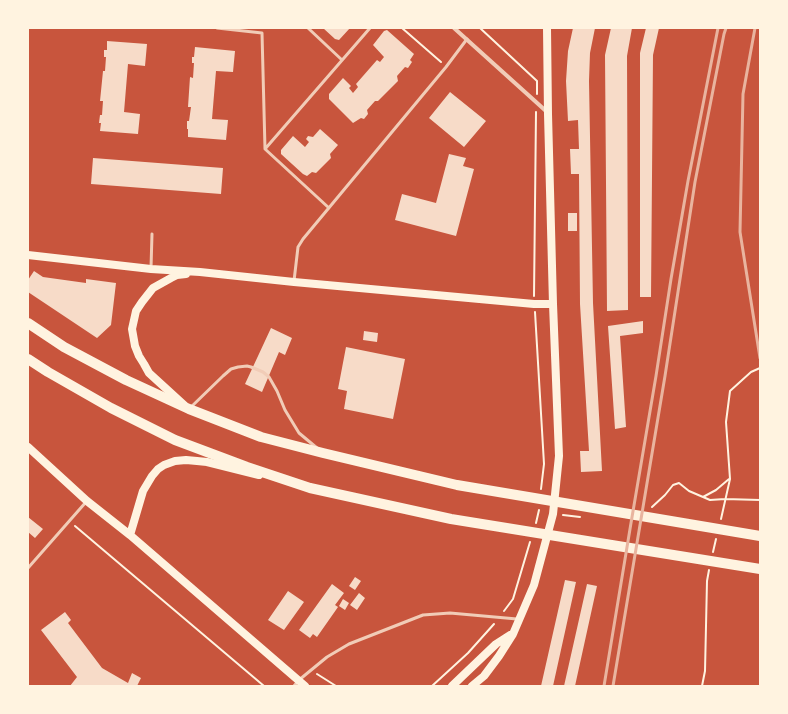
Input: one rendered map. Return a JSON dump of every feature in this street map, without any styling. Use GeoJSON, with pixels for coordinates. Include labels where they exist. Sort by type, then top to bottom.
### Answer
{"type":"FeatureCollection","features":[{"type":"Feature","properties":{"kind":"highway"},"geometry":{"type":"LineString","coordinates":[[28,323],[64,347],[126,380],[189,409],[262,437],[457,485],[760,536]]}},
{"type":"Feature","properties":{"kind":"highway"},"geometry":{"type":"LineString","coordinates":[[28,359],[111,408],[175,440],[247,467],[310,488],[452,519],[760,569]]}},
{"type":"Feature","properties":{"kind":"main road"},"geometry":{"type":"LineString","coordinates":[[472,686],[484,676],[513,634],[534,585],[553,514],[560,456],[553,304],[547,28]]}},
{"type":"Feature","properties":{"kind":"main road"},"geometry":{"type":"LineString","coordinates":[[28,255],[151,269],[200,272],[534,304],[553,304]]}},
{"type":"Feature","properties":{"kind":"main road"},"geometry":{"type":"LineString","coordinates":[[189,409],[149,373],[135,346],[132,329],[136,311],[153,288],[177,275],[200,272]]}},
{"type":"Feature","properties":{"kind":"main road"},"geometry":{"type":"LineString","coordinates":[[28,447],[87,501],[130,535],[302,685]]}},
{"type":"Feature","properties":{"kind":"main road"},"geometry":{"type":"LineString","coordinates":[[130,535],[143,491],[152,476],[164,465],[175,461],[186,460],[207,462],[310,488]]}},
{"type":"Feature","properties":{"kind":"main road"},"geometry":{"type":"LineString","coordinates":[[452,686],[496,644],[513,634]]}},
{"type":"Feature","properties":{"kind":"main road"},"geometry":{"type":"LineString","coordinates":[[480,686],[484,676]]}},
{"type":"Feature","properties":{"kind":"street"},"geometry":{"type":"LineString","coordinates":[[454,28],[548,114]]}},
{"type":"Feature","properties":{"kind":"lane"},"geometry":{"type":"LineString","coordinates":[[217,28],[262,33]]}},
{"type":"Feature","properties":{"kind":"lane"},"geometry":{"type":"LineString","coordinates":[[266,28],[262,33],[265,149],[328,208]]}},
{"type":"Feature","properties":{"kind":"lane"},"geometry":{"type":"LineString","coordinates":[[308,28],[342,60]]}},
{"type":"Feature","properties":{"kind":"lane"},"geometry":{"type":"LineString","coordinates":[[265,149],[370,28]]}},
{"type":"Feature","properties":{"kind":"lane"},"geometry":{"type":"LineString","coordinates":[[294,282],[298,247],[304,237],[467,40]]}},
{"type":"Feature","properties":{"kind":"lane"},"geometry":{"type":"LineString","coordinates":[[151,269],[152,234]]}},
{"type":"Feature","properties":{"kind":"lane"},"geometry":{"type":"LineString","coordinates":[[189,409],[231,369],[238,367],[251,367],[263,372],[269,377],[285,410],[299,432],[323,453]]}},
{"type":"Feature","properties":{"kind":"lane"},"geometry":{"type":"LineString","coordinates":[[28,568],[87,501]]}},
{"type":"Feature","properties":{"kind":"lane"},"geometry":{"type":"LineString","coordinates":[[302,685],[311,670],[327,657],[349,644],[423,615],[450,613],[519,619]]}},
{"type":"Feature","properties":{"kind":"path"},"geometry":{"type":"LineString","coordinates":[[402,28],[446,67]]}},
{"type":"Feature","properties":{"kind":"path"},"geometry":{"type":"LineString","coordinates":[[480,28],[537,81],[534,304],[544,464],[541,495]]}},
{"type":"Feature","properties":{"kind":"path"},"geometry":{"type":"LineString","coordinates":[[702,497],[716,490],[730,479]]}},
{"type":"Feature","properties":{"kind":"path"},"geometry":{"type":"LineString","coordinates":[[647,509],[652,507],[665,495],[673,485],[679,483],[689,491],[710,500],[725,498],[760,500]]}},
{"type":"Feature","properties":{"kind":"path"},"geometry":{"type":"LineString","coordinates":[[535,525],[539,510]]}},
{"type":"Feature","properties":{"kind":"path"},"geometry":{"type":"LineString","coordinates":[[553,514],[585,518]]}},
{"type":"Feature","properties":{"kind":"path"},"geometry":{"type":"LineString","coordinates":[[69,521],[264,686]]}},
{"type":"Feature","properties":{"kind":"path"},"geometry":{"type":"LineString","coordinates":[[432,686],[468,653],[500,617],[513,599],[531,540]]}},
{"type":"Feature","properties":{"kind":"path"},"geometry":{"type":"LineString","coordinates":[[311,670],[336,686]]}},
{"type":"Feature","properties":{"kind":"building"},"geometry":{"type":"Polygon","coordinates":[[[323,28],[350,28],[339,40],[335,39],[323,28]]]}},
{"type":"Feature","properties":{"kind":"building"},"geometry":{"type":"Polygon","coordinates":[[[573,28],[595,28],[590,53],[589,81],[593,303],[602,471],[581,472],[580,451],[589,451],[580,304],[579,174],[571,174],[570,149],[579,149],[578,120],[568,121],[566,81],[568,51],[573,28]]]}},
{"type":"Feature","properties":{"kind":"building"},"geometry":{"type":"Polygon","coordinates":[[[611,28],[632,28],[627,56],[628,310],[607,311],[605,55],[611,28]]]}},
{"type":"Feature","properties":{"kind":"building"},"geometry":{"type":"Polygon","coordinates":[[[646,28],[659,28],[653,55],[651,297],[640,297],[640,53],[646,28]]]}},
{"type":"Feature","properties":{"kind":"building"},"geometry":{"type":"Polygon","coordinates":[[[387,30],[414,54],[410,60],[412,62],[408,68],[405,67],[397,76],[398,81],[367,110],[368,114],[364,119],[361,118],[353,123],[329,99],[329,94],[343,78],[351,86],[349,88],[353,93],[358,87],[356,84],[377,60],[380,62],[384,57],[373,45],[384,31],[387,30]]]}},
{"type":"Feature","properties":{"kind":"building"},"geometry":{"type":"Polygon","coordinates":[[[107,41],[147,44],[145,66],[128,64],[124,112],[140,114],[138,134],[100,131],[101,123],[99,123],[100,115],[102,115],[103,101],[100,101],[103,71],[105,71],[106,57],[104,57],[104,50],[107,50],[107,41]]]}},
{"type":"Feature","properties":{"kind":"building"},"geometry":{"type":"Polygon","coordinates":[[[195,47],[235,51],[233,72],[216,71],[212,119],[228,120],[226,140],[188,137],[187,121],[189,121],[191,107],[188,107],[190,77],[193,78],[194,63],[192,63],[192,57],[194,57],[195,47]]]}},
{"type":"Feature","properties":{"kind":"building"},"geometry":{"type":"Polygon","coordinates":[[[450,92],[486,121],[464,147],[429,118],[450,92]]]}},
{"type":"Feature","properties":{"kind":"building"},"geometry":{"type":"Polygon","coordinates":[[[320,129],[338,145],[330,154],[331,158],[316,173],[312,172],[307,176],[281,154],[281,150],[293,136],[305,147],[309,142],[306,139],[308,136],[313,137],[320,129]]]}},
{"type":"Feature","properties":{"kind":"building"},"geometry":{"type":"Polygon","coordinates":[[[449,154],[466,158],[463,166],[474,169],[456,236],[395,220],[402,194],[436,203],[449,154]]]}},
{"type":"Feature","properties":{"kind":"building"},"geometry":{"type":"Polygon","coordinates":[[[93,158],[223,168],[221,194],[91,184],[93,158]]]}},
{"type":"Feature","properties":{"kind":"building"},"geometry":{"type":"Polygon","coordinates":[[[568,213],[577,213],[577,231],[568,231],[568,213]]]}},
{"type":"Feature","properties":{"kind":"building"},"geometry":{"type":"Polygon","coordinates":[[[34,271],[43,277],[86,283],[86,279],[116,283],[111,325],[97,338],[28,292],[28,280],[34,271]]]}},
{"type":"Feature","properties":{"kind":"building"},"geometry":{"type":"Polygon","coordinates":[[[643,321],[643,333],[620,336],[626,427],[615,429],[608,326],[643,321]]]}},
{"type":"Feature","properties":{"kind":"building"},"geometry":{"type":"Polygon","coordinates":[[[271,328],[292,338],[285,355],[279,352],[262,392],[245,384],[271,328]]]}},
{"type":"Feature","properties":{"kind":"building"},"geometry":{"type":"Polygon","coordinates":[[[364,331],[378,333],[377,342],[363,340],[364,331]]]}},
{"type":"Feature","properties":{"kind":"building"},"geometry":{"type":"Polygon","coordinates":[[[346,347],[405,359],[393,419],[344,409],[347,391],[338,389],[346,347]]]}},
{"type":"Feature","properties":{"kind":"building"},"geometry":{"type":"Polygon","coordinates":[[[28,517],[43,529],[35,538],[28,532],[28,517]]]}},
{"type":"Feature","properties":{"kind":"building"},"geometry":{"type":"Polygon","coordinates":[[[355,577],[361,581],[355,590],[349,586],[355,577]]]}},
{"type":"Feature","properties":{"kind":"building"},"geometry":{"type":"Polygon","coordinates":[[[565,580],[576,582],[553,686],[541,686],[565,580]]]}},
{"type":"Feature","properties":{"kind":"building"},"geometry":{"type":"Polygon","coordinates":[[[332,584],[344,593],[335,605],[338,607],[317,637],[313,634],[310,638],[299,630],[332,584]]]}},
{"type":"Feature","properties":{"kind":"building"},"geometry":{"type":"Polygon","coordinates":[[[587,584],[597,586],[575,686],[564,686],[587,584]]]}},
{"type":"Feature","properties":{"kind":"building"},"geometry":{"type":"Polygon","coordinates":[[[288,591],[304,602],[284,630],[268,620],[288,591]]]}},
{"type":"Feature","properties":{"kind":"building"},"geometry":{"type":"Polygon","coordinates":[[[359,593],[365,598],[357,610],[350,605],[359,593]]]}},
{"type":"Feature","properties":{"kind":"building"},"geometry":{"type":"Polygon","coordinates":[[[343,599],[349,603],[345,610],[339,606],[343,599]]]}},
{"type":"Feature","properties":{"kind":"building"},"geometry":{"type":"Polygon","coordinates":[[[65,612],[71,620],[68,623],[102,668],[128,683],[132,673],[141,678],[137,686],[70,686],[77,677],[41,630],[65,612]]]}},
{"type":"Feature","properties":{"kind":"railway"},"geometry":{"type":"LineString","coordinates":[[604,686],[671,279],[688,181],[718,28]]}},
{"type":"Feature","properties":{"kind":"railway"},"geometry":{"type":"LineString","coordinates":[[613,686],[665,376],[695,182],[726,28]]}},
{"type":"Feature","properties":{"kind":"railway"},"geometry":{"type":"LineString","coordinates":[[755,28],[743,94],[740,232],[760,358]]}}]}
